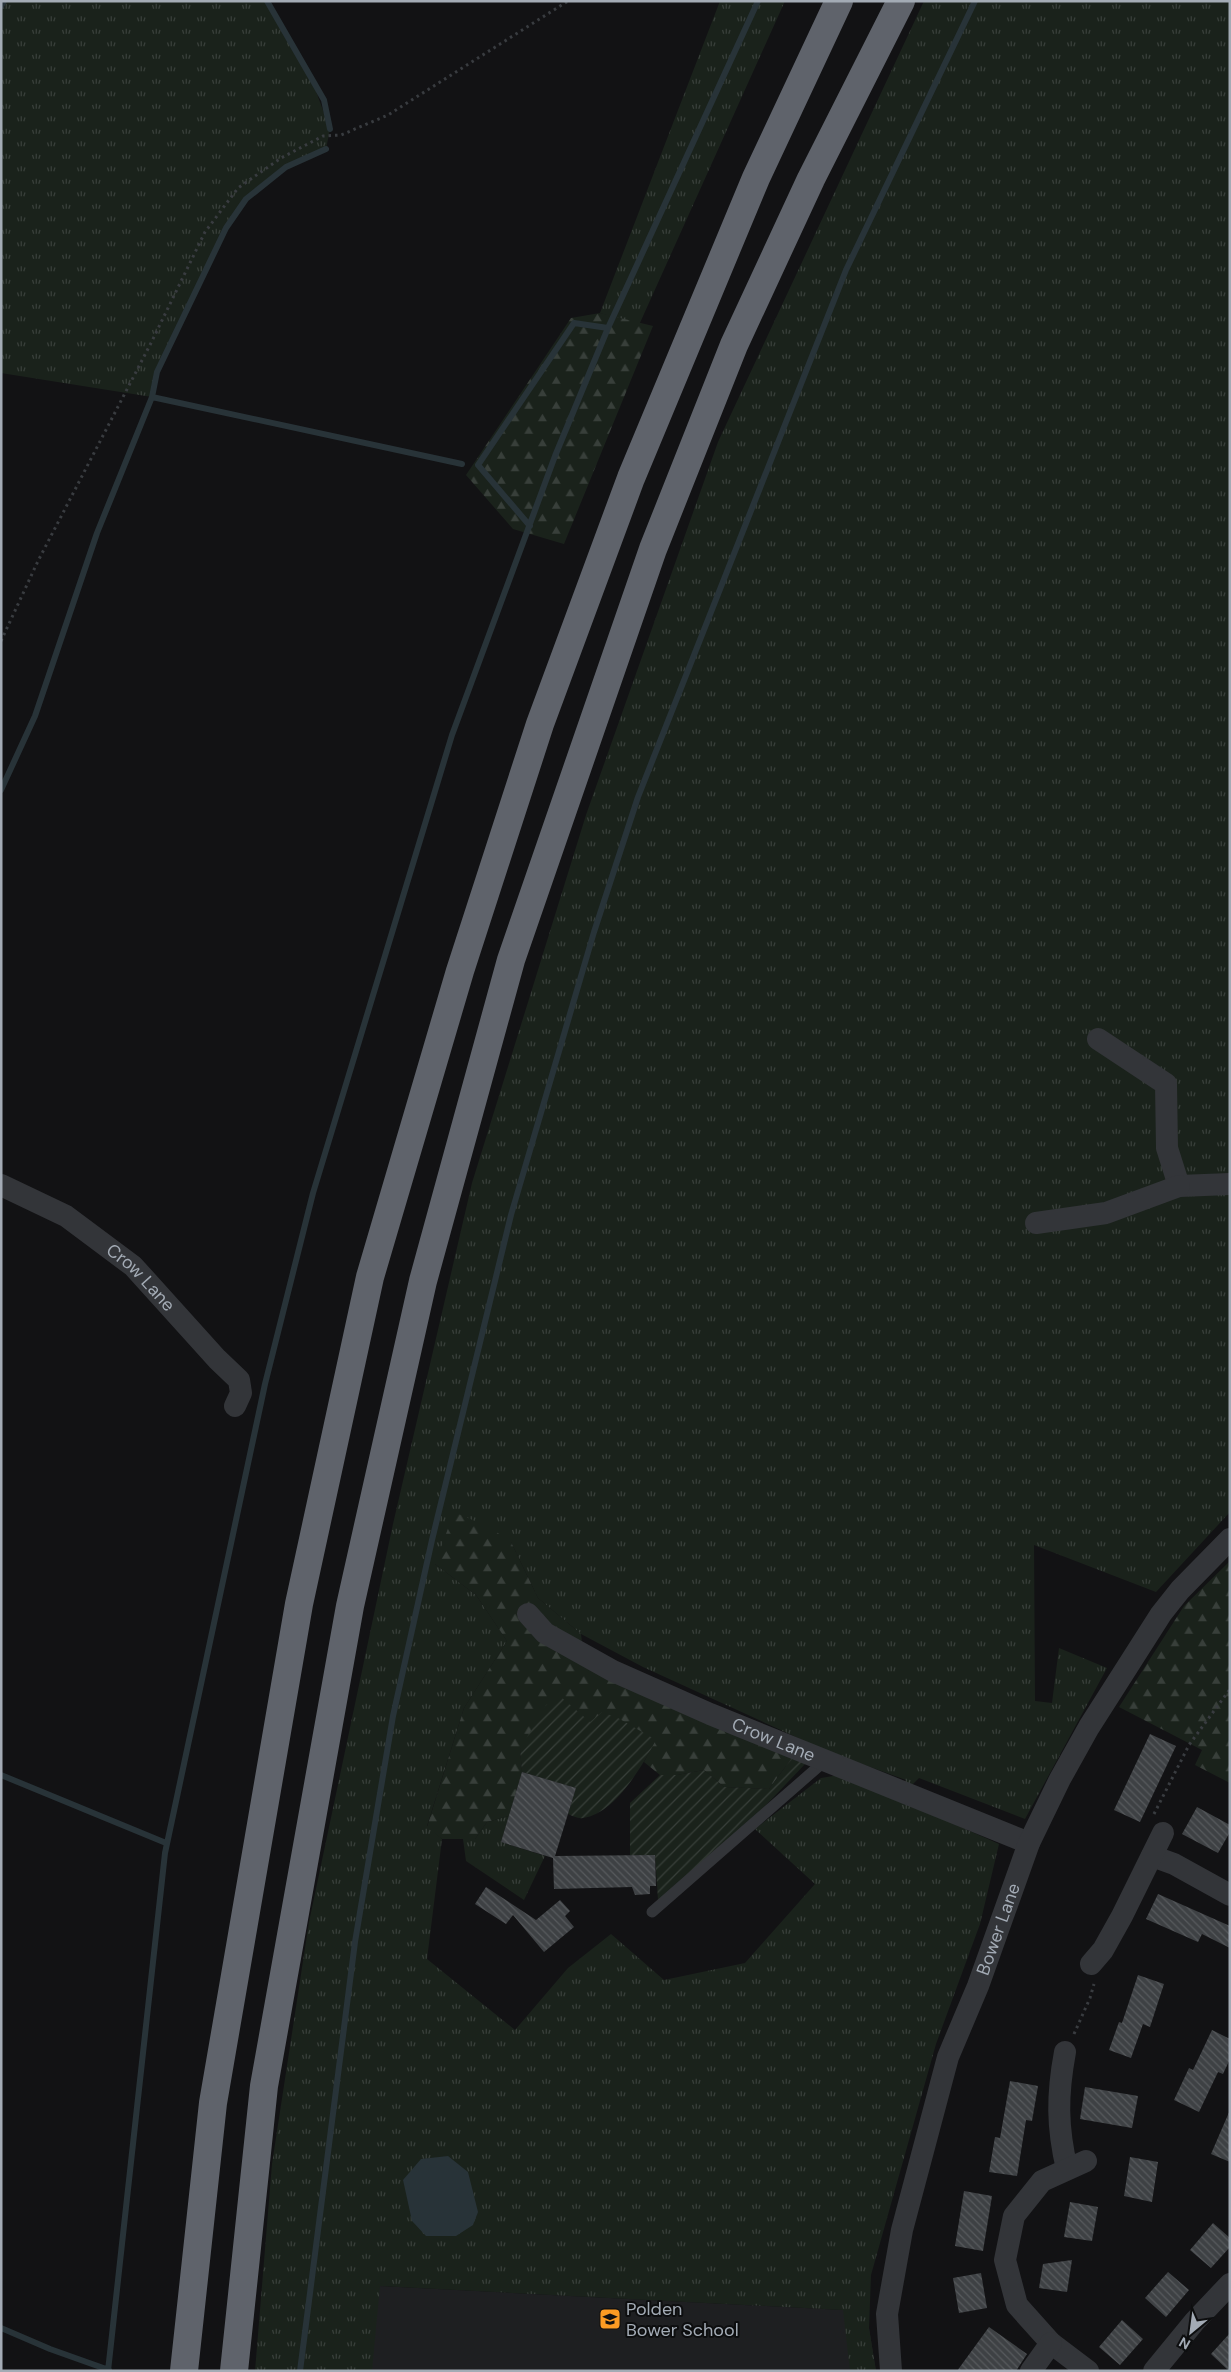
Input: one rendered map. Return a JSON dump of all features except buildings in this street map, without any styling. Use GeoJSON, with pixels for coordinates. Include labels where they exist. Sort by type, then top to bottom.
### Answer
{"type":"FeatureCollection","features":[{"type":"Feature","properties":{"kind":"highway"},"geometry":{"type":"LineString","coordinates":[[184,2371],[214,2093],[299,1604],[370,1277],[460,971],[554,688],[631,478],[756,178],[839,1]]}},
{"type":"Feature","properties":{"kind":"highway"},"geometry":{"type":"LineString","coordinates":[[234,2371],[264,2086],[350,1606],[423,1281],[511,960],[653,549],[734,345],[811,179],[901,1]]}},
{"type":"Feature","properties":{"kind":"street"},"geometry":{"type":"LineString","coordinates":[[1098,1038],[1166,1084],[1167,1148],[1179,1186]]}},
{"type":"Feature","properties":{"kind":"street"},"geometry":{"type":"LineString","coordinates":[[1036,1223],[1106,1213],[1179,1186],[1230,1184]]}},
{"type":"Feature","properties":{"kind":"street","name":"Crow Lane"},"geometry":{"type":"LineString","coordinates":[[1,1185],[66,1216],[133,1266],[217,1359],[239,1380],[241,1394],[235,1406]]}},
{"type":"Feature","properties":{"kind":"street","name":"Bower Lane"},"geometry":{"type":"LineString","coordinates":[[891,2371],[887,2314],[902,2230],[948,2057],[978,1986],[1029,1843],[1060,1779],[1090,1726],[1161,1614],[1185,1584],[1230,1539]]}},
{"type":"Feature","properties":{"kind":"street","name":"Crow Lane"},"geometry":{"type":"LineString","coordinates":[[528,1614],[545,1633],[613,1670],[710,1714],[1029,1843]]}},
{"type":"Feature","properties":{"kind":"street"},"geometry":{"type":"LineString","coordinates":[[1097,1957],[1163,1833]]}},
{"type":"Feature","properties":{"kind":"street"},"geometry":{"type":"LineString","coordinates":[[1152,1856],[1174,1864],[1230,1895]]}},
{"type":"Feature","properties":{"kind":"street"},"geometry":{"type":"LineString","coordinates":[[1065,2052],[1059,2086],[1060,2138],[1076,2165],[1042,2181],[1014,2216],[1005,2260],[1016,2305],[1051,2343],[1088,2371]]}},
{"type":"Feature","properties":{"kind":"street"},"geometry":{"type":"LineString","coordinates":[[1154,2371],[1195,2321],[1230,2284]]}},
{"type":"Feature","properties":{"kind":"street"},"geometry":{"type":"LineString","coordinates":[[1031,2371],[1051,2343]]}},
{"type":"Feature","properties":{"kind":"lane"},"geometry":{"type":"LineString","coordinates":[[652,1912],[826,1760]]}},
{"type":"Feature","properties":{"kind":"path"},"geometry":{"type":"LineString","coordinates":[[1,641],[38,561],[152,343],[205,232],[238,188],[281,158],[323,136],[341,136],[388,115],[568,1]]}},
{"type":"Feature","properties":{"kind":"path"},"geometry":{"type":"LineString","coordinates":[[1163,1833],[1148,1824],[1189,1745],[1230,1689]]}},
{"type":"Feature","properties":{"kind":"path"},"geometry":{"type":"LineString","coordinates":[[1065,2052],[1090,1998],[1097,1957]]}},
{"type":"Feature","properties":{"kind":"shaded area"},"geometry":{"type":"Polygon","coordinates":[[[448,2156],[468,2172],[478,2212],[473,2225],[456,2236],[426,2236],[412,2221],[403,2180],[421,2159],[448,2156]]]}},
{"type":"Feature","properties":{"kind":"shaded area","name":"Polden Bower School"},"geometry":{"type":"Polygon","coordinates":[[[380,2286],[843,2310],[869,2309],[869,2328],[876,2371],[346,2371],[380,2286]]]}},
{"type":"Feature","properties":{"kind":"green space"},"geometry":{"type":"Polygon","coordinates":[[[1,1],[269,1],[305,62],[330,129],[326,149],[278,174],[246,199],[226,228],[157,372],[152,397],[1,373],[1,1]]]}},
{"type":"Feature","properties":{"kind":"green space"},"geometry":{"type":"Polygon","coordinates":[[[720,1],[785,1],[639,325],[600,313],[720,1]]]}},
{"type":"Feature","properties":{"kind":"green space"},"geometry":{"type":"Polygon","coordinates":[[[924,1],[1230,1],[1230,1512],[1156,1592],[1034,1545],[1035,1701],[1052,1703],[1059,1648],[1107,1668],[1025,1819],[919,1778],[898,1799],[999,1844],[980,1924],[936,2044],[871,2275],[869,2328],[876,2371],[850,2371],[843,2310],[380,2286],[372,2371],[255,2371],[272,2164],[309,1922],[393,1524],[472,1183],[586,815],[718,442],[924,1]],[[511,1542],[435,1564],[476,1595],[507,1641],[464,1708],[427,1826],[442,1839],[427,1959],[515,2030],[568,1968],[611,1934],[664,1980],[745,1963],[815,1884],[755,1829],[821,1778],[839,1775],[891,1797],[906,1780],[829,1752],[643,1667],[581,1634],[538,1598],[511,1542]]]}},
{"type":"Feature","properties":{"kind":"green space"},"geometry":{"type":"Polygon","coordinates":[[[600,313],[653,326],[564,544],[513,529],[466,475],[571,318],[600,313]]]}},
{"type":"Feature","properties":{"kind":"green space"},"geometry":{"type":"Polygon","coordinates":[[[454,1512],[489,1527],[511,1542],[538,1598],[581,1634],[584,1659],[794,1755],[769,1789],[724,1787],[704,1770],[677,1775],[660,1775],[644,1762],[655,1740],[591,1722],[520,1749],[522,1772],[509,1816],[487,1822],[475,1839],[442,1839],[427,1827],[464,1708],[507,1641],[476,1595],[435,1564],[454,1512]]]}},
{"type":"Feature","properties":{"kind":"green space"},"geometry":{"type":"Polygon","coordinates":[[[1230,1561],[1230,1783],[1195,1765],[1202,1750],[1119,1707],[1184,1606],[1230,1561]]]}},
{"type":"Feature","properties":{"kind":"green space"},"geometry":{"type":"Polygon","coordinates":[[[561,1697],[590,1722],[602,1712],[618,1718],[656,1740],[635,1775],[616,1798],[595,1815],[583,1818],[577,1818],[568,1814],[576,1788],[522,1772],[520,1749],[546,1705],[561,1697]]]}},
{"type":"Feature","properties":{"kind":"green space"},"geometry":{"type":"Polygon","coordinates":[[[794,1755],[806,1763],[749,1823],[658,1900],[655,1855],[630,1855],[630,1803],[660,1775],[677,1775],[704,1770],[724,1787],[769,1789],[794,1755]]]}},
{"type":"Feature","properties":{"kind":"green space"},"geometry":{"type":"Polygon","coordinates":[[[509,1816],[501,1842],[545,1856],[524,1900],[466,1861],[463,1839],[475,1839],[487,1822],[509,1816]]]}},
{"type":"Feature","properties":{"kind":"waterway"},"geometry":{"type":"LineString","coordinates":[[1,6],[4,1]]}},
{"type":"Feature","properties":{"kind":"waterway"},"geometry":{"type":"LineString","coordinates":[[267,1],[324,100],[330,129]]}},
{"type":"Feature","properties":{"kind":"waterway"},"geometry":{"type":"LineString","coordinates":[[108,2371],[165,1853],[265,1384],[313,1193],[452,735],[555,456],[608,328],[758,1]]}},
{"type":"Feature","properties":{"kind":"waterway"},"geometry":{"type":"LineString","coordinates":[[300,2371],[355,1942],[393,1716],[432,1540],[511,1215],[594,932],[638,797],[846,270],[975,1]]}},
{"type":"Feature","properties":{"kind":"waterway"},"geometry":{"type":"LineString","coordinates":[[1,790],[35,716],[97,533],[152,397],[157,372],[226,228],[246,199],[286,167],[326,149]]}},
{"type":"Feature","properties":{"kind":"waterway"},"geometry":{"type":"LineString","coordinates":[[530,526],[478,465],[574,323],[608,328]]}},
{"type":"Feature","properties":{"kind":"waterway"},"geometry":{"type":"LineString","coordinates":[[152,397],[462,464]]}},
{"type":"Feature","properties":{"kind":"waterway"},"geometry":{"type":"LineString","coordinates":[[1,1775],[166,1843]]}},
{"type":"Feature","properties":{"kind":"waterway"},"geometry":{"type":"LineString","coordinates":[[1,2328],[50,2349],[109,2370]]}},
{"type":"Feature","properties":{"kind":"place","name":"Polden Bower School"},"geometry":{"type":"Point","coordinates":[610,2319]}}]}
